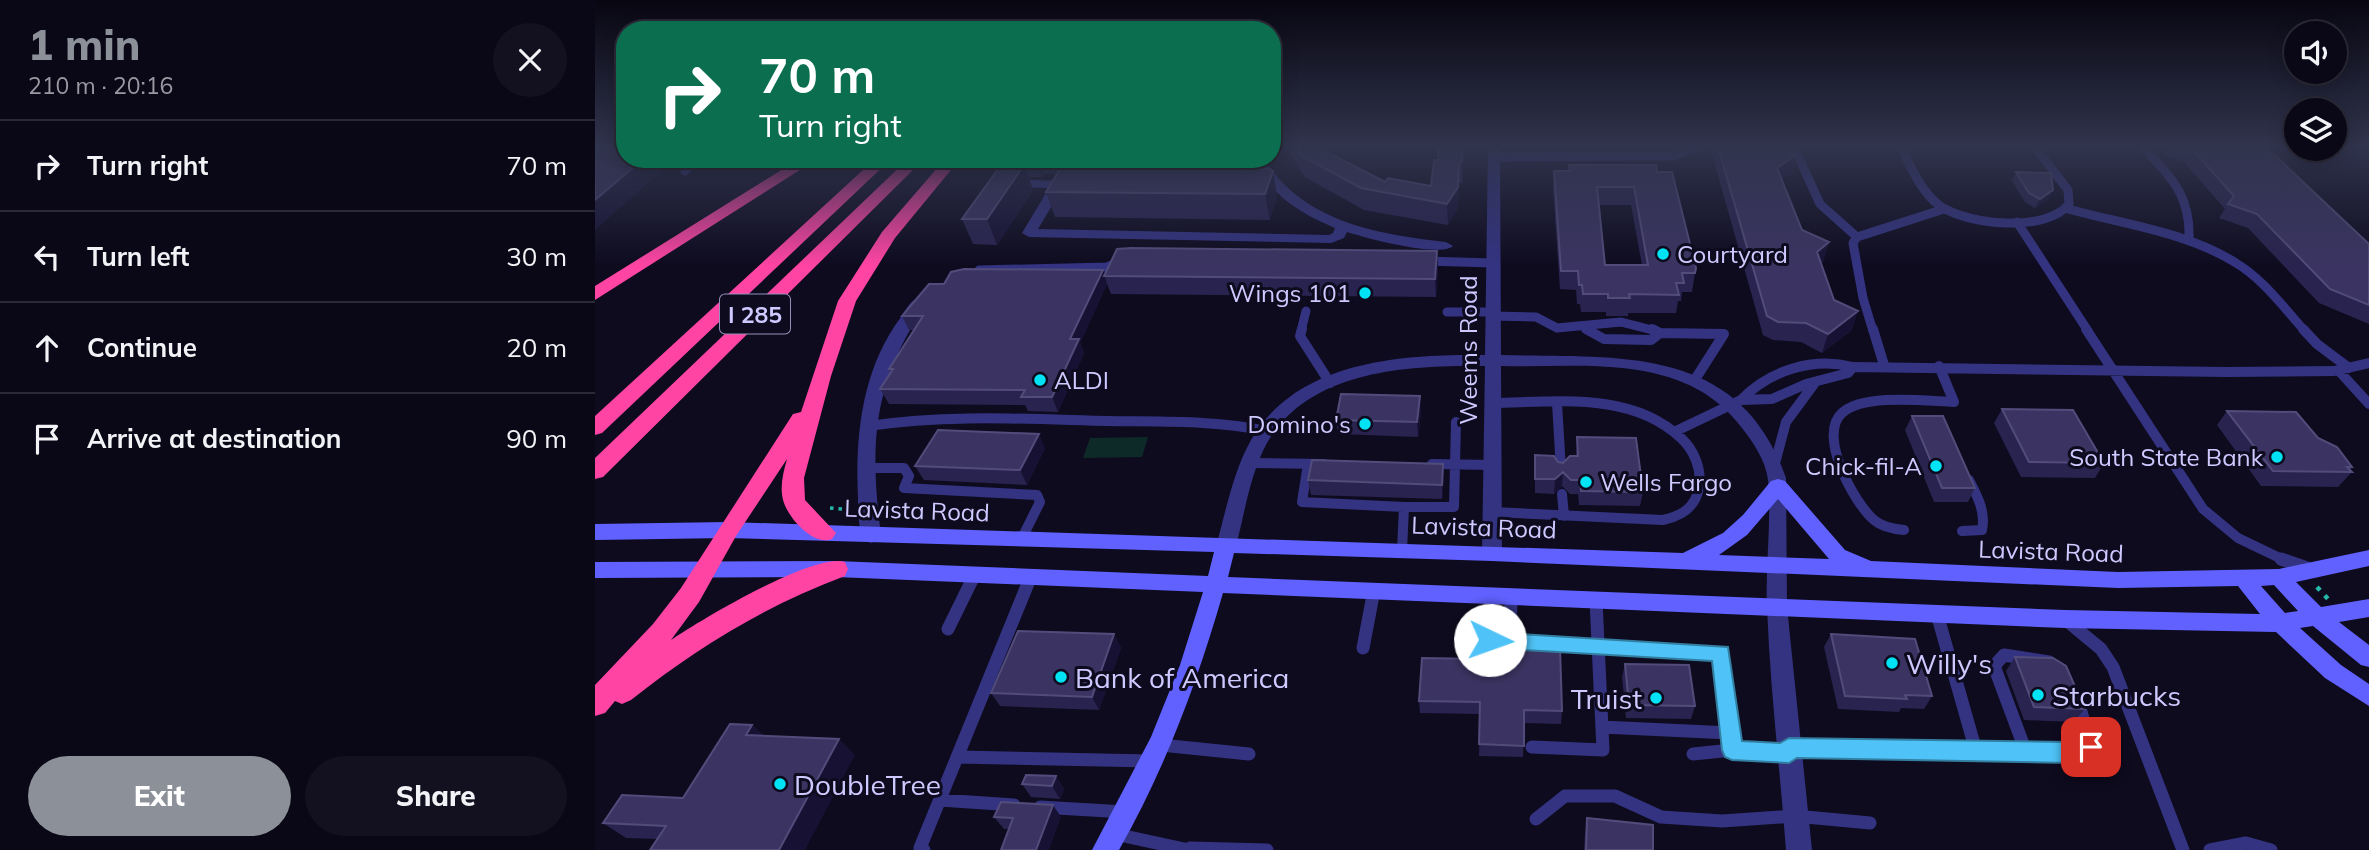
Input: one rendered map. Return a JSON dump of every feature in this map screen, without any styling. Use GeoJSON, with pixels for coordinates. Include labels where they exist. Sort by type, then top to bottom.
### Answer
{"type":"FeatureCollection","features":[{"type":"Feature","properties":{"kind":"highway"},"geometry":{"type":"LineString","coordinates":[[595,294],[766,187]]}},
{"type":"Feature","properties":{"kind":"highway","name":"I 285"},"geometry":{"type":"LineString","coordinates":[[595,428],[854,187]]}},
{"type":"Feature","properties":{"kind":"highway","name":"I 285"},"geometry":{"type":"LineString","coordinates":[[595,471],[888,187]]}},
{"type":"Feature","properties":{"kind":"highway"},"geometry":{"type":"LineString","coordinates":[[824,533],[802,513],[794,501],[793,490],[821,376],[847,301],[888,236],[930,187]]}},
{"type":"Feature","properties":{"kind":"highway"},"geometry":{"type":"LineString","coordinates":[[595,704],[662,632],[708,568],[728,530],[790,439],[821,376]]}},
{"type":"Feature","properties":{"kind":"highway"},"geometry":{"type":"LineString","coordinates":[[595,712],[661,660],[725,616],[768,594],[836,569]]}},
{"type":"Feature","properties":{"kind":"main road"},"geometry":{"type":"LineString","coordinates":[[1674,562],[1713,552],[1744,527],[1776,477],[1838,556],[1875,571]]}},
{"type":"Feature","properties":{"kind":"main road","name":"Lavista Road"},"geometry":{"type":"LineString","coordinates":[[595,533],[627,530],[728,530],[1492,553],[2117,580],[2315,578],[2369,558]]}},
{"type":"Feature","properties":{"kind":"main road"},"geometry":{"type":"LineString","coordinates":[[1109,842],[1128,812],[1157,753],[1216,583],[1226,546]]}},
{"type":"Feature","properties":{"kind":"main road"},"geometry":{"type":"LineString","coordinates":[[595,570],[836,569],[2065,619],[2279,623],[2323,609],[2369,608]]}},
{"type":"Feature","properties":{"kind":"main road"},"geometry":{"type":"LineString","coordinates":[[2243,578],[2279,623],[2305,648],[2369,696]]}},
{"type":"Feature","properties":{"kind":"main road"},"geometry":{"type":"LineString","coordinates":[[2279,578],[2323,609],[2369,658]]}},
{"type":"Feature","properties":{"kind":"street"},"geometry":{"type":"LineString","coordinates":[[1056,187],[1029,233],[1331,239],[1339,236],[1343,225]]}},
{"type":"Feature","properties":{"kind":"street"},"geometry":{"type":"LineString","coordinates":[[1054,191],[1068,187]]}},
{"type":"Feature","properties":{"kind":"street"},"geometry":{"type":"LineString","coordinates":[[1277,187],[1287,196],[1343,225],[1398,240],[1446,246]]}},
{"type":"Feature","properties":{"kind":"street","name":"Weems Road"},"geometry":{"type":"LineString","coordinates":[[1492,553],[1493,187]]}},
{"type":"Feature","properties":{"kind":"street"},"geometry":{"type":"LineString","coordinates":[[871,535],[864,490],[865,468],[868,426],[882,364],[898,327],[931,289]]}},
{"type":"Feature","properties":{"kind":"street"},"geometry":{"type":"LineString","coordinates":[[1226,546],[1256,445],[1278,417],[1302,397],[1330,383],[1383,367],[1492,360],[1630,363],[1659,368],[1694,381],[1735,402],[1761,439],[1776,477],[1777,607],[1799,850]]}},
{"type":"Feature","properties":{"kind":"lane"},"geometry":{"type":"LineString","coordinates":[[1812,187],[1820,204],[1857,237]]}},
{"type":"Feature","properties":{"kind":"lane"},"geometry":{"type":"LineString","coordinates":[[1924,187],[1930,198],[1944,209],[1980,219],[2017,222],[2046,218],[2068,209],[2189,241],[2218,253],[2251,274],[2344,370],[2369,404]]}},
{"type":"Feature","properties":{"kind":"lane"},"geometry":{"type":"LineString","coordinates":[[2065,187],[2068,191],[2068,209]]}},
{"type":"Feature","properties":{"kind":"lane"},"geometry":{"type":"LineString","coordinates":[[2175,187],[2188,202],[2191,218],[2189,241]]}},
{"type":"Feature","properties":{"kind":"lane"},"geometry":{"type":"LineString","coordinates":[[1857,237],[1944,209]]}},
{"type":"Feature","properties":{"kind":"lane"},"geometry":{"type":"LineString","coordinates":[[2017,222],[2114,369],[2176,470],[2210,517],[2231,535],[2315,578]]}},
{"type":"Feature","properties":{"kind":"lane"},"geometry":{"type":"LineString","coordinates":[[1857,237],[1853,251],[1863,298],[1884,365]]}},
{"type":"Feature","properties":{"kind":"lane"},"geometry":{"type":"LineString","coordinates":[[969,273],[1004,268],[1107,267],[1123,260],[1136,259]]}},
{"type":"Feature","properties":{"kind":"lane"},"geometry":{"type":"LineString","coordinates":[[1411,261],[1493,263]]}},
{"type":"Feature","properties":{"kind":"lane"},"geometry":{"type":"LineString","coordinates":[[1306,311],[1300,336],[1330,383]]}},
{"type":"Feature","properties":{"kind":"lane"},"geometry":{"type":"LineString","coordinates":[[1447,312],[1536,317],[1549,327],[1585,329],[1604,339],[1651,340],[1660,333]]}},
{"type":"Feature","properties":{"kind":"lane"},"geometry":{"type":"LineString","coordinates":[[1585,329],[1597,324],[1647,325],[1660,333],[1724,334],[1694,381]]}},
{"type":"Feature","properties":{"kind":"lane"},"geometry":{"type":"LineString","coordinates":[[1675,432],[1735,402],[1753,385],[1805,366],[1844,363],[1853,367],[1884,365],[2344,370],[2369,363]]}},
{"type":"Feature","properties":{"kind":"lane"},"geometry":{"type":"LineString","coordinates":[[1904,530],[1881,524],[1859,504],[1844,478],[1835,449],[1835,422],[1839,415],[1851,408],[1870,404],[1954,402],[1938,366]]}},
{"type":"Feature","properties":{"kind":"lane"},"geometry":{"type":"LineString","coordinates":[[1735,402],[1772,399],[1849,373],[1853,367]]}},
{"type":"Feature","properties":{"kind":"lane"},"geometry":{"type":"LineString","coordinates":[[1776,477],[1776,447],[1789,415],[1816,382]]}},
{"type":"Feature","properties":{"kind":"lane"},"geometry":{"type":"LineString","coordinates":[[1934,402],[1940,414]]}},
{"type":"Feature","properties":{"kind":"lane"},"geometry":{"type":"LineString","coordinates":[[1492,403],[1621,406],[1665,424],[1675,432],[1693,453],[1700,482],[1698,496],[1689,510],[1677,518],[1663,520],[1492,512]]}},
{"type":"Feature","properties":{"kind":"lane"},"geometry":{"type":"LineString","coordinates":[[1557,404],[1561,470]]}},
{"type":"Feature","properties":{"kind":"lane"},"geometry":{"type":"LineString","coordinates":[[868,426],[911,418],[1049,419],[1234,423],[1267,431]]}},
{"type":"Feature","properties":{"kind":"lane"},"geometry":{"type":"LineString","coordinates":[[1308,464],[1302,502],[1365,501],[1390,502],[1403,506],[1422,503],[1454,508],[1455,422]]}},
{"type":"Feature","properties":{"kind":"lane"},"geometry":{"type":"LineString","coordinates":[[1251,463],[1341,464]]}},
{"type":"Feature","properties":{"kind":"lane"},"geometry":{"type":"LineString","coordinates":[[1424,478],[1420,464],[1492,465]]}},
{"type":"Feature","properties":{"kind":"lane"},"geometry":{"type":"LineString","coordinates":[[1962,464],[1984,513],[1982,530],[1962,531]]}},
{"type":"Feature","properties":{"kind":"lane"},"geometry":{"type":"LineString","coordinates":[[865,468],[904,468],[909,476],[904,488],[1037,495],[1040,502],[1021,540]]}},
{"type":"Feature","properties":{"kind":"lane"},"geometry":{"type":"LineString","coordinates":[[1562,494],[1564,516]]}},
{"type":"Feature","properties":{"kind":"lane"},"geometry":{"type":"LineString","coordinates":[[1402,551],[1403,506]]}},
{"type":"Feature","properties":{"kind":"lane"},"geometry":{"type":"LineString","coordinates":[[948,629],[975,574]]}},
{"type":"Feature","properties":{"kind":"lane"},"geometry":{"type":"LineString","coordinates":[[924,850],[920,848],[1031,576]]}},
{"type":"Feature","properties":{"kind":"lane"},"geometry":{"type":"LineString","coordinates":[[1363,648],[1374,590]]}},
{"type":"Feature","properties":{"kind":"lane"},"geometry":{"type":"LineString","coordinates":[[1510,641],[1511,596]]}},
{"type":"Feature","properties":{"kind":"lane"},"geometry":{"type":"LineString","coordinates":[[1532,747],[1603,750],[1596,600]]}},
{"type":"Feature","properties":{"kind":"lane"},"geometry":{"type":"LineString","coordinates":[[1937,614],[1976,751]]}},
{"type":"Feature","properties":{"kind":"lane"},"geometry":{"type":"LineString","coordinates":[[2065,619],[2101,649],[2113,667],[2183,850]]}},
{"type":"Feature","properties":{"kind":"lane"},"geometry":{"type":"LineString","coordinates":[[1490,640],[1721,653],[1732,750]]}},
{"type":"Feature","properties":{"kind":"lane"},"geometry":{"type":"LineString","coordinates":[[2026,752],[1994,666],[2004,655],[2045,660],[2063,669]]}},
{"type":"Feature","properties":{"kind":"lane"},"geometry":{"type":"LineString","coordinates":[[1693,754],[1732,750],[2070,752],[2091,747],[2074,686]]}},
{"type":"Feature","properties":{"kind":"lane"},"geometry":{"type":"LineString","coordinates":[[1602,727],[1730,733]]}},
{"type":"Feature","properties":{"kind":"lane"},"geometry":{"type":"LineString","coordinates":[[958,757],[1249,754]]}},
{"type":"Feature","properties":{"kind":"lane"},"geometry":{"type":"LineString","coordinates":[[1536,820],[1565,796],[1615,796],[1661,817],[1722,821],[1795,816],[1870,823]]}},
{"type":"Feature","properties":{"kind":"lane"},"geometry":{"type":"LineString","coordinates":[[940,800],[1128,812]]}},
{"type":"Feature","properties":{"kind":"lane"},"geometry":{"type":"LineString","coordinates":[[1109,842],[1190,849],[1267,850]]}},
{"type":"Feature","properties":{"kind":"lane"},"geometry":{"type":"LineString","coordinates":[[2210,850],[2246,844],[2271,850]]}},
{"type":"Feature","properties":{"kind":"path"},"geometry":{"type":"LineString","coordinates":[[829,509],[855,510]]}},
{"type":"Feature","properties":{"kind":"path"},"geometry":{"type":"LineString","coordinates":[[2315,578],[2323,609]]}},
{"type":"Feature","properties":{"kind":"green space"},"geometry":{"type":"Polygon","coordinates":[[[1148,437],[1142,457],[1083,458],[1090,438],[1148,437]]]}},
{"type":"Feature","properties":{"kind":"building"},"geometry":{"type":"Polygon","coordinates":[[[595,187],[611,187],[595,200],[595,187]]]}},
{"type":"Feature","properties":{"kind":"building"},"geometry":{"type":"Polygon","coordinates":[[[985,187],[1009,187],[987,219],[962,219],[985,187]]]}},
{"type":"Feature","properties":{"kind":"building"},"geometry":{"type":"Polygon","coordinates":[[[1049,187],[1268,187],[1265,194],[1046,192],[1049,187]]]}},
{"type":"Feature","properties":{"kind":"building"},"geometry":{"type":"Polygon","coordinates":[[[1359,187],[1458,187],[1447,204],[1359,187]]]}},
{"type":"Feature","properties":{"kind":"building","name":"Courtyard"},"geometry":{"type":"Polygon","coordinates":[[[1555,187],[1676,187],[1696,268],[1695,273],[1682,273],[1684,283],[1676,283],[1679,295],[1629,294],[1630,298],[1608,298],[1608,294],[1583,294],[1578,271],[1561,271],[1555,187]],[[1597,187],[1605,265],[1648,265],[1634,187],[1597,187]]]}},
{"type":"Feature","properties":{"kind":"building"},"geometry":{"type":"Polygon","coordinates":[[[1730,187],[1785,187],[1802,230],[1829,242],[1817,252],[1834,300],[1858,311],[1828,334],[1806,323],[1778,322],[1767,316],[1730,187]]]}},
{"type":"Feature","properties":{"kind":"building"},"geometry":{"type":"Polygon","coordinates":[[[2025,187],[2053,187],[2053,190],[2040,199],[2029,193],[2025,187]]]}},
{"type":"Feature","properties":{"kind":"building"},"geometry":{"type":"Polygon","coordinates":[[[2226,187],[2308,187],[2369,244],[2369,305],[2330,289],[2257,214],[2228,204],[2234,196],[2226,187]]]}},
{"type":"Feature","properties":{"kind":"building"},"geometry":{"type":"Polygon","coordinates":[[[1117,249],[1437,251],[1435,279],[1104,276],[1117,249]]]}},
{"type":"Feature","properties":{"kind":"building"},"geometry":{"type":"Polygon","coordinates":[[[964,269],[1103,270],[1070,339],[1079,339],[1052,397],[1021,397],[1025,390],[880,389],[893,369],[889,369],[923,316],[902,316],[929,284],[944,284],[951,272],[964,269]]]}},
{"type":"Feature","properties":{"kind":"building"},"geometry":{"type":"Polygon","coordinates":[[[1341,394],[1420,396],[1417,422],[1336,420],[1341,394]]]}},
{"type":"Feature","properties":{"kind":"building"},"geometry":{"type":"Polygon","coordinates":[[[2002,409],[2073,410],[2104,463],[2029,462],[2002,409]]]}},
{"type":"Feature","properties":{"kind":"building"},"geometry":{"type":"Polygon","coordinates":[[[2227,411],[2296,412],[2318,438],[2337,447],[2352,467],[2347,467],[2352,472],[2273,471],[2227,411]]]}},
{"type":"Feature","properties":{"kind":"building"},"geometry":{"type":"Polygon","coordinates":[[[1912,416],[1943,416],[1975,488],[1942,488],[1912,416]]]}},
{"type":"Feature","properties":{"kind":"building"},"geometry":{"type":"Polygon","coordinates":[[[938,430],[1039,434],[1020,470],[915,466],[938,430]]]}},
{"type":"Feature","properties":{"kind":"building","name":"Wells Fargo"},"geometry":{"type":"Polygon","coordinates":[[[1577,437],[1636,438],[1643,492],[1581,491],[1580,480],[1571,480],[1563,472],[1555,479],[1535,479],[1535,455],[1554,456],[1558,462],[1563,463],[1570,456],[1578,456],[1577,437]]]}},
{"type":"Feature","properties":{"kind":"building"},"geometry":{"type":"Polygon","coordinates":[[[1312,460],[1443,464],[1442,485],[1308,480],[1312,460]]]}},
{"type":"Feature","properties":{"kind":"building","name":"Bank of America"},"geometry":{"type":"Polygon","coordinates":[[[1018,631],[1114,634],[1092,697],[991,693],[1018,631]]]}},
{"type":"Feature","properties":{"kind":"building"},"geometry":{"type":"Polygon","coordinates":[[[1831,634],[1915,639],[1932,696],[1905,695],[1907,699],[1845,696],[1831,634]]]}},
{"type":"Feature","properties":{"kind":"building"},"geometry":{"type":"Polygon","coordinates":[[[1482,647],[1560,648],[1562,711],[1524,710],[1524,746],[1479,744],[1480,702],[1419,701],[1422,658],[1482,659],[1482,647]]]}},
{"type":"Feature","properties":{"kind":"building"},"geometry":{"type":"Polygon","coordinates":[[[2015,657],[2053,658],[2066,666],[2085,709],[2034,707],[2015,657]]]}},
{"type":"Feature","properties":{"kind":"building","name":"Truist"},"geometry":{"type":"Polygon","coordinates":[[[1625,664],[1689,665],[1695,706],[1629,705],[1625,664]]]}},
{"type":"Feature","properties":{"kind":"building"},"geometry":{"type":"Polygon","coordinates":[[[730,724],[752,725],[746,735],[839,739],[779,850],[650,850],[666,826],[603,823],[622,795],[683,798],[730,724]]]}},
{"type":"Feature","properties":{"kind":"building"},"geometry":{"type":"Polygon","coordinates":[[[1026,775],[1056,776],[1052,786],[1022,784],[1026,775]]]}},
{"type":"Feature","properties":{"kind":"building"},"geometry":{"type":"Polygon","coordinates":[[[1001,802],[1053,805],[1036,850],[1001,850],[1013,818],[994,817],[1001,802]]]}},
{"type":"Feature","properties":{"kind":"building"},"geometry":{"type":"Polygon","coordinates":[[[1587,818],[1653,825],[1653,850],[1586,850],[1587,818]]]}},
{"type":"Feature","properties":{"kind":"place","name":"Courtyard"},"geometry":{"type":"Point","coordinates":[1663,254]}},
{"type":"Feature","properties":{"kind":"place","name":"Wings 101"},"geometry":{"type":"Point","coordinates":[1365,293]}},
{"type":"Feature","properties":{"kind":"place","name":"ALDI"},"geometry":{"type":"Point","coordinates":[1040,380]}},
{"type":"Feature","properties":{"kind":"place","name":"Domino's"},"geometry":{"type":"Point","coordinates":[1365,424]}},
{"type":"Feature","properties":{"kind":"place","name":"South State Bank"},"geometry":{"type":"Point","coordinates":[2277,457]}},
{"type":"Feature","properties":{"kind":"place","name":"Chick-fil-A"},"geometry":{"type":"Point","coordinates":[1936,466]}},
{"type":"Feature","properties":{"kind":"place","name":"Wells Fargo"},"geometry":{"type":"Point","coordinates":[1586,482]}},
{"type":"Feature","properties":{"kind":"place","name":"Willy's"},"geometry":{"type":"Point","coordinates":[1892,663]}},
{"type":"Feature","properties":{"kind":"place","name":"Bank of America"},"geometry":{"type":"Point","coordinates":[1061,677]}},
{"type":"Feature","properties":{"kind":"place","name":"Starbucks"},"geometry":{"type":"Point","coordinates":[2038,695]}},
{"type":"Feature","properties":{"kind":"place","name":"Truist"},"geometry":{"type":"Point","coordinates":[1656,698]}},
{"type":"Feature","properties":{"kind":"place","name":"DoubleTree"},"geometry":{"type":"Point","coordinates":[780,784]}},
{"type":"Feature","properties":{"kind":"route"},"geometry":{"type":"LineString","coordinates":[[1490,640],[1721,653],[1732,750],[1789,753],[1789,748],[2070,752],[2091,747]]}}]}
